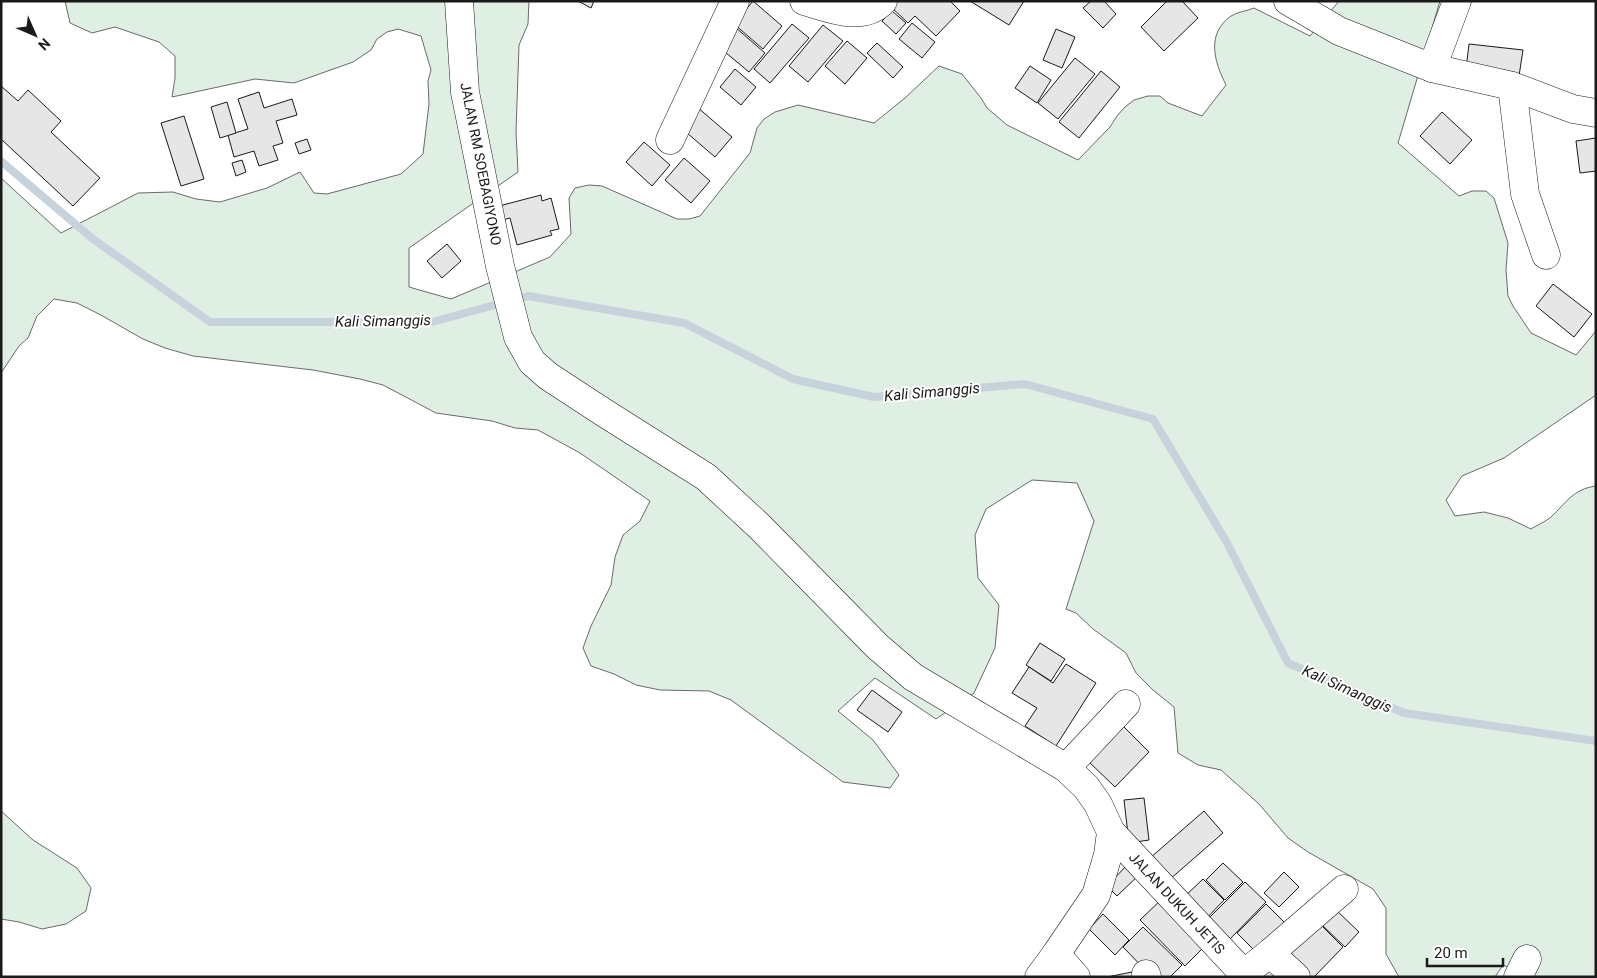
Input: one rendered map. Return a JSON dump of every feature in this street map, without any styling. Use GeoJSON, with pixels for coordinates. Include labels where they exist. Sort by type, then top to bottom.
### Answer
{"type":"FeatureCollection","features":[{"type":"Feature","properties":{"kind":"street","name":"JALAN RM SOEBAGIYONO"},"geometry":{"type":"LineString","coordinates":[[459,1],[465,92],[500,266],[518,337],[532,362],[548,376],[706,477],[759,526],[877,646],[913,677],[1066,768],[1086,787],[1098,804],[1111,832]]}},
{"type":"Feature","properties":{"kind":"street"},"geometry":{"type":"LineString","coordinates":[[670,140],[735,1]]}},
{"type":"Feature","properties":{"kind":"street"},"geometry":{"type":"LineString","coordinates":[[804,1],[848,13],[866,13],[883,1]]}},
{"type":"Feature","properties":{"kind":"street"},"geometry":{"type":"LineString","coordinates":[[1288,1],[1339,31],[1432,68],[1512,86],[1573,108],[1596,113]]}},
{"type":"Feature","properties":{"kind":"street"},"geometry":{"type":"LineString","coordinates":[[1432,68],[1457,1]]}},
{"type":"Feature","properties":{"kind":"street"},"geometry":{"type":"LineString","coordinates":[[1512,86],[1525,194],[1546,256]]}},
{"type":"Feature","properties":{"kind":"street"},"geometry":{"type":"LineString","coordinates":[[1066,768],[1126,704]]}},
{"type":"Feature","properties":{"kind":"street"},"geometry":{"type":"LineString","coordinates":[[1039,977],[1096,895],[1108,855],[1111,832]]}},
{"type":"Feature","properties":{"kind":"street","name":"JALAN DUKUH JETIS"},"geometry":{"type":"LineString","coordinates":[[1111,832],[1242,975],[1344,889]]}},
{"type":"Feature","properties":{"kind":"street"},"geometry":{"type":"LineString","coordinates":[[1270,953],[1296,977]]}},
{"type":"Feature","properties":{"kind":"street"},"geometry":{"type":"LineString","coordinates":[[1056,954],[1076,977]]}},
{"type":"Feature","properties":{"kind":"green space"},"geometry":{"type":"Polygon","coordinates":[[[65,1],[529,1],[528,24],[519,45],[516,132],[518,172],[409,248],[409,287],[451,299],[550,257],[571,234],[569,198],[575,188],[589,185],[602,186],[677,219],[689,219],[700,216],[750,153],[757,128],[764,119],[775,112],[798,105],[874,123],[905,98],[939,66],[962,74],[987,108],[1007,125],[1078,160],[1110,127],[1125,107],[1134,100],[1148,96],[1160,96],[1168,103],[1202,116],[1226,85],[1218,67],[1215,39],[1223,23],[1233,15],[1254,8],[1310,36],[1339,1],[1440,1],[1398,143],[1459,196],[1472,191],[1486,191],[1494,198],[1508,243],[1506,270],[1508,296],[1531,333],[1576,355],[1596,331],[1596,395],[1504,458],[1462,476],[1446,500],[1455,516],[1484,512],[1508,518],[1531,529],[1551,517],[1576,493],[1596,486],[1596,977],[1533,977],[1503,965],[1495,977],[1399,977],[1386,954],[1386,908],[1373,889],[1308,852],[1288,838],[1259,804],[1221,770],[1198,765],[1178,753],[1174,707],[1136,673],[1126,653],[1093,629],[1076,613],[1066,609],[1094,521],[1077,483],[1032,480],[986,509],[975,535],[978,578],[999,605],[995,648],[974,693],[936,719],[875,678],[838,711],[873,740],[899,775],[890,788],[843,782],[731,700],[709,691],[660,690],[636,685],[614,674],[591,666],[583,648],[591,626],[611,585],[615,557],[623,535],[640,521],[650,501],[580,453],[538,430],[515,428],[492,421],[436,413],[383,385],[360,379],[313,370],[193,356],[143,339],[77,303],[54,299],[37,316],[28,338],[19,346],[1,373],[1,178],[61,233],[138,193],[173,192],[196,199],[220,202],[267,188],[300,172],[314,193],[327,194],[401,174],[423,154],[429,104],[428,81],[431,70],[421,36],[398,29],[387,32],[377,39],[371,50],[353,62],[294,83],[255,79],[172,97],[175,78],[175,56],[159,42],[115,27],[92,33],[70,23],[65,1]]]}},
{"type":"Feature","properties":{"kind":"green space"},"geometry":{"type":"Polygon","coordinates":[[[1,811],[33,840],[77,868],[91,888],[86,911],[66,924],[42,929],[1,919],[1,811]]]}},
{"type":"Feature","properties":{"kind":"building"},"geometry":{"type":"Polygon","coordinates":[[[578,1],[594,1],[591,8],[578,1]]]}},
{"type":"Feature","properties":{"kind":"building"},"geometry":{"type":"Polygon","coordinates":[[[753,1],[782,26],[763,49],[734,24],[753,1]]]}},
{"type":"Feature","properties":{"kind":"building"},"geometry":{"type":"Polygon","coordinates":[[[895,1],[950,1],[960,11],[936,36],[915,16],[908,23],[890,6],[895,1]]]}},
{"type":"Feature","properties":{"kind":"building"},"geometry":{"type":"Polygon","coordinates":[[[970,1],[1024,1],[1009,25],[970,1]]]}},
{"type":"Feature","properties":{"kind":"building"},"geometry":{"type":"Polygon","coordinates":[[[1091,1],[1104,1],[1116,14],[1103,28],[1083,8],[1091,1]]]}},
{"type":"Feature","properties":{"kind":"building"},"geometry":{"type":"Polygon","coordinates":[[[1167,1],[1182,1],[1198,18],[1164,51],[1141,27],[1167,1]]]}},
{"type":"Feature","properties":{"kind":"building"},"geometry":{"type":"Polygon","coordinates":[[[892,11],[906,23],[896,34],[882,21],[892,11]]]}},
{"type":"Feature","properties":{"kind":"building"},"geometry":{"type":"Polygon","coordinates":[[[912,23],[935,42],[922,58],[899,39],[912,23]]]}},
{"type":"Feature","properties":{"kind":"building"},"geometry":{"type":"Polygon","coordinates":[[[792,24],[809,38],[770,83],[754,69],[792,24]]]}},
{"type":"Feature","properties":{"kind":"building"},"geometry":{"type":"Polygon","coordinates":[[[823,25],[843,41],[808,82],[789,66],[823,25]]]}},
{"type":"Feature","properties":{"kind":"building"},"geometry":{"type":"Polygon","coordinates":[[[735,27],[765,53],[749,72],[719,47],[735,27]]]}},
{"type":"Feature","properties":{"kind":"building"},"geometry":{"type":"Polygon","coordinates":[[[1056,29],[1075,37],[1062,68],[1043,60],[1056,29]]]}},
{"type":"Feature","properties":{"kind":"building"},"geometry":{"type":"Polygon","coordinates":[[[847,41],[867,58],[845,84],[825,66],[847,41]]]}},
{"type":"Feature","properties":{"kind":"building"},"geometry":{"type":"Polygon","coordinates":[[[877,43],[903,67],[893,78],[867,53],[877,43]]]}},
{"type":"Feature","properties":{"kind":"building"},"geometry":{"type":"Polygon","coordinates":[[[1469,44],[1523,50],[1519,76],[1466,69],[1469,44]]]}},
{"type":"Feature","properties":{"kind":"building"},"geometry":{"type":"Polygon","coordinates":[[[1075,58],[1095,74],[1058,119],[1038,103],[1075,58]]]}},
{"type":"Feature","properties":{"kind":"building"},"geometry":{"type":"Polygon","coordinates":[[[1030,66],[1051,80],[1037,103],[1015,88],[1030,66]]]}},
{"type":"Feature","properties":{"kind":"building"},"geometry":{"type":"Polygon","coordinates":[[[735,69],[756,87],[741,105],[720,87],[735,69]]]}},
{"type":"Feature","properties":{"kind":"building"},"geometry":{"type":"Polygon","coordinates":[[[1101,71],[1120,87],[1079,138],[1059,122],[1101,71]]]}},
{"type":"Feature","properties":{"kind":"building"},"geometry":{"type":"Polygon","coordinates":[[[1,86],[18,101],[28,90],[61,121],[51,132],[100,178],[73,206],[1,139],[1,86]]]}},
{"type":"Feature","properties":{"kind":"building"},"geometry":{"type":"Polygon","coordinates":[[[259,92],[264,108],[292,99],[297,115],[276,121],[283,143],[273,146],[278,160],[259,166],[254,151],[234,157],[228,135],[248,129],[238,99],[259,92]]]}},
{"type":"Feature","properties":{"kind":"building"},"geometry":{"type":"Polygon","coordinates":[[[227,102],[236,133],[220,138],[211,107],[227,102]]]}},
{"type":"Feature","properties":{"kind":"building"},"geometry":{"type":"Polygon","coordinates":[[[697,107],[732,137],[715,157],[680,127],[697,107]]]}},
{"type":"Feature","properties":{"kind":"building"},"geometry":{"type":"Polygon","coordinates":[[[1442,112],[1472,140],[1450,164],[1420,136],[1442,112]]]}},
{"type":"Feature","properties":{"kind":"building"},"geometry":{"type":"Polygon","coordinates":[[[184,116],[204,179],[181,186],[161,123],[184,116]]]}},
{"type":"Feature","properties":{"kind":"building"},"geometry":{"type":"Polygon","coordinates":[[[1596,138],[1596,171],[1580,173],[1576,141],[1596,138]]]}},
{"type":"Feature","properties":{"kind":"building"},"geometry":{"type":"Polygon","coordinates":[[[307,139],[311,150],[299,154],[295,143],[307,139]]]}},
{"type":"Feature","properties":{"kind":"building"},"geometry":{"type":"Polygon","coordinates":[[[644,142],[670,165],[652,186],[626,162],[644,142]]]}},
{"type":"Feature","properties":{"kind":"building"},"geometry":{"type":"Polygon","coordinates":[[[684,158],[710,181],[691,203],[665,180],[684,158]]]}},
{"type":"Feature","properties":{"kind":"building"},"geometry":{"type":"Polygon","coordinates":[[[242,160],[246,172],[236,176],[232,163],[242,160]]]}},
{"type":"Feature","properties":{"kind":"building"},"geometry":{"type":"Polygon","coordinates":[[[541,195],[542,201],[551,198],[559,229],[550,231],[552,235],[517,245],[510,218],[503,220],[499,206],[541,195]]]}},
{"type":"Feature","properties":{"kind":"building"},"geometry":{"type":"Polygon","coordinates":[[[447,244],[461,261],[442,278],[427,261],[447,244]]]}},
{"type":"Feature","properties":{"kind":"building"},"geometry":{"type":"Polygon","coordinates":[[[1553,284],[1592,314],[1574,337],[1536,306],[1553,284]]]}},
{"type":"Feature","properties":{"kind":"building"},"geometry":{"type":"Polygon","coordinates":[[[1040,643],[1065,659],[1051,681],[1026,665],[1040,643]]]}},
{"type":"Feature","properties":{"kind":"building"},"geometry":{"type":"Polygon","coordinates":[[[1066,664],[1096,683],[1056,746],[1025,726],[1037,708],[1012,693],[1029,667],[1053,683],[1066,664]]]}},
{"type":"Feature","properties":{"kind":"building"},"geometry":{"type":"Polygon","coordinates":[[[872,690],[902,712],[888,732],[857,710],[872,690]]]}},
{"type":"Feature","properties":{"kind":"building"},"geometry":{"type":"Polygon","coordinates":[[[1121,724],[1149,752],[1115,787],[1087,760],[1121,724]]]}},
{"type":"Feature","properties":{"kind":"building"},"geometry":{"type":"Polygon","coordinates":[[[1144,798],[1149,840],[1129,843],[1124,800],[1144,798]]]}},
{"type":"Feature","properties":{"kind":"building"},"geometry":{"type":"Polygon","coordinates":[[[1204,811],[1223,833],[1169,880],[1150,858],[1204,811]]]}},
{"type":"Feature","properties":{"kind":"building"},"geometry":{"type":"Polygon","coordinates":[[[1130,862],[1140,874],[1117,896],[1107,886],[1130,862]]]}},
{"type":"Feature","properties":{"kind":"building"},"geometry":{"type":"Polygon","coordinates":[[[1223,863],[1243,882],[1225,900],[1206,880],[1223,863]]]}},
{"type":"Feature","properties":{"kind":"building"},"geometry":{"type":"Polygon","coordinates":[[[1284,872],[1299,887],[1279,907],[1264,893],[1284,872]]]}},
{"type":"Feature","properties":{"kind":"building"},"geometry":{"type":"Polygon","coordinates":[[[1203,879],[1224,900],[1205,920],[1183,898],[1203,879]]]}},
{"type":"Feature","properties":{"kind":"building"},"geometry":{"type":"Polygon","coordinates":[[[1245,882],[1266,902],[1227,942],[1206,921],[1245,882]]]}},
{"type":"Feature","properties":{"kind":"building"},"geometry":{"type":"Polygon","coordinates":[[[1164,897],[1209,942],[1185,966],[1140,920],[1164,897]]]}},
{"type":"Feature","properties":{"kind":"building"},"geometry":{"type":"Polygon","coordinates":[[[1266,904],[1290,928],[1261,957],[1237,933],[1266,904]]]}},
{"type":"Feature","properties":{"kind":"building"},"geometry":{"type":"Polygon","coordinates":[[[1335,909],[1359,932],[1345,947],[1321,924],[1335,909]]]}},
{"type":"Feature","properties":{"kind":"building"},"geometry":{"type":"Polygon","coordinates":[[[1103,914],[1129,940],[1115,955],[1089,929],[1103,914]]]}},
{"type":"Feature","properties":{"kind":"building"},"geometry":{"type":"Polygon","coordinates":[[[1319,923],[1343,947],[1314,977],[1300,977],[1282,960],[1319,923]]]}},
{"type":"Feature","properties":{"kind":"building"},"geometry":{"type":"Polygon","coordinates":[[[1143,927],[1182,965],[1170,977],[1152,977],[1123,947],[1143,927]]]}},
{"type":"Feature","properties":{"kind":"building"},"geometry":{"type":"Polygon","coordinates":[[[1268,963],[1282,977],[1256,977],[1268,963]]]}},
{"type":"Feature","properties":{"kind":"building"},"geometry":{"type":"Polygon","coordinates":[[[1137,971],[1138,977],[1107,977],[1137,971]]]}},
{"type":"Feature","properties":{"kind":"waterway","name":"Kali Simanggis"},"geometry":{"type":"LineString","coordinates":[[1,161],[93,239],[210,322],[432,322],[528,296],[684,323],[793,379],[874,397],[1025,384],[1153,419],[1226,541],[1288,663],[1404,713],[1596,741]]}}]}
